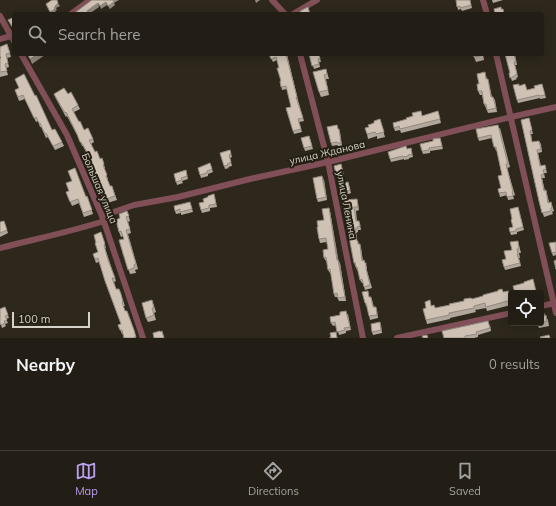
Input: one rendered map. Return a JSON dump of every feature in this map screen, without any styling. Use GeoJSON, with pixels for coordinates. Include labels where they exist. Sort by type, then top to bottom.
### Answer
{"type":"FeatureCollection","features":[{"type":"Feature","properties":{"kind":"street"},"geometry":{"type":"LineString","coordinates":[[74,12],[90,0]]}},
{"type":"Feature","properties":{"kind":"street"},"geometry":{"type":"LineString","coordinates":[[272,0],[283,12]]}},
{"type":"Feature","properties":{"kind":"street"},"geometry":{"type":"LineString","coordinates":[[296,12],[317,0]]}},
{"type":"Feature","properties":{"kind":"street"},"geometry":{"type":"LineString","coordinates":[[483,0],[486,12]]}},
{"type":"Feature","properties":{"kind":"street"},"geometry":{"type":"LineString","coordinates":[[0,16],[12,36]]}},
{"type":"Feature","properties":{"kind":"street"},"geometry":{"type":"LineString","coordinates":[[0,39],[12,38]]}},
{"type":"Feature","properties":{"kind":"street","name":"Большая улица"},"geometry":{"type":"LineString","coordinates":[[22,56],[67,135],[103,218],[143,338]]}},
{"type":"Feature","properties":{"kind":"street","name":"улица Ленина"},"geometry":{"type":"LineString","coordinates":[[301,56],[328,162],[363,338]]}},
{"type":"Feature","properties":{"kind":"street"},"geometry":{"type":"LineString","coordinates":[[496,56],[555,303],[556,313]]}},
{"type":"Feature","properties":{"kind":"street","name":"улица Жданова"},"geometry":{"type":"LineString","coordinates":[[0,248],[76,230],[134,205],[178,197],[556,107]]}},
{"type":"Feature","properties":{"kind":"street"},"geometry":{"type":"LineString","coordinates":[[544,305],[555,303]]}},
{"type":"Feature","properties":{"kind":"street"},"geometry":{"type":"LineString","coordinates":[[397,338],[508,314]]}},
{"type":"Feature","properties":{"kind":"building"},"geometry":{"type":"Polygon","coordinates":[[[52,0],[57,0],[58,3],[54,8],[55,9],[50,12],[46,4],[52,0]]]}},
{"type":"Feature","properties":{"kind":"building"},"geometry":{"type":"Polygon","coordinates":[[[92,0],[113,0],[114,2],[108,6],[106,2],[100,6],[98,3],[88,12],[76,12],[92,0]]]}},
{"type":"Feature","properties":{"kind":"building"},"geometry":{"type":"Polygon","coordinates":[[[456,0],[470,0],[471,5],[460,8],[460,6],[457,7],[456,0]]]}},
{"type":"Feature","properties":{"kind":"building"},"geometry":{"type":"Polygon","coordinates":[[[308,7],[309,12],[300,12],[308,7]]]}},
{"type":"Feature","properties":{"kind":"building"},"geometry":{"type":"Polygon","coordinates":[[[501,7],[504,12],[495,12],[494,9],[501,7]]]}},
{"type":"Feature","properties":{"kind":"building"},"geometry":{"type":"Polygon","coordinates":[[[12,18],[12,27],[8,20],[12,18]]]}},
{"type":"Feature","properties":{"kind":"building"},"geometry":{"type":"Polygon","coordinates":[[[7,44],[10,53],[6,54],[8,63],[5,64],[7,71],[0,72],[0,47],[7,44]]]}},
{"type":"Feature","properties":{"kind":"building"},"geometry":{"type":"Polygon","coordinates":[[[270,56],[287,56],[296,97],[303,118],[298,119],[301,129],[293,131],[286,108],[291,107],[286,86],[281,87],[276,57],[271,59],[270,56]]]}},
{"type":"Feature","properties":{"kind":"building"},"geometry":{"type":"Polygon","coordinates":[[[310,56],[319,56],[320,59],[318,59],[319,64],[312,66],[310,56]]]}},
{"type":"Feature","properties":{"kind":"building"},"geometry":{"type":"Polygon","coordinates":[[[506,56],[514,56],[516,62],[514,62],[517,74],[510,78],[506,56]]]}},
{"type":"Feature","properties":{"kind":"building"},"geometry":{"type":"Polygon","coordinates":[[[326,69],[327,74],[324,75],[328,90],[319,92],[313,72],[326,69]]]}},
{"type":"Feature","properties":{"kind":"building"},"geometry":{"type":"Polygon","coordinates":[[[485,72],[486,79],[488,79],[491,97],[493,97],[496,108],[487,110],[486,104],[484,104],[482,91],[478,91],[477,84],[479,84],[477,74],[485,72]]]}},
{"type":"Feature","properties":{"kind":"building"},"geometry":{"type":"Polygon","coordinates":[[[24,74],[35,96],[36,95],[52,130],[55,129],[62,142],[53,146],[36,117],[34,118],[23,95],[18,97],[15,90],[19,88],[15,79],[24,74]]]}},
{"type":"Feature","properties":{"kind":"building"},"geometry":{"type":"Polygon","coordinates":[[[519,84],[519,86],[525,84],[527,90],[542,84],[545,95],[517,100],[513,85],[519,84]]]}},
{"type":"Feature","properties":{"kind":"building"},"geometry":{"type":"Polygon","coordinates":[[[64,88],[68,94],[71,92],[78,105],[72,109],[84,130],[88,128],[93,139],[89,140],[95,152],[97,151],[100,159],[102,158],[106,176],[110,186],[112,186],[115,196],[103,200],[88,163],[90,162],[87,152],[80,142],[66,112],[65,113],[54,94],[64,88]]]}},
{"type":"Feature","properties":{"kind":"building"},"geometry":{"type":"Polygon","coordinates":[[[421,111],[422,116],[438,111],[440,119],[400,129],[399,126],[394,128],[393,123],[407,119],[406,118],[413,116],[412,113],[421,111]]]}},
{"type":"Feature","properties":{"kind":"building"},"geometry":{"type":"Polygon","coordinates":[[[529,118],[532,130],[530,131],[532,142],[539,141],[541,149],[537,150],[540,166],[545,165],[546,169],[543,170],[544,174],[541,175],[544,191],[546,190],[548,203],[551,202],[552,207],[551,211],[542,213],[521,120],[529,118]]]}},
{"type":"Feature","properties":{"kind":"building"},"geometry":{"type":"Polygon","coordinates":[[[380,119],[384,132],[367,134],[365,128],[369,127],[368,125],[374,123],[374,121],[380,119]]]}},
{"type":"Feature","properties":{"kind":"building"},"geometry":{"type":"Polygon","coordinates":[[[337,125],[341,143],[331,143],[327,127],[337,125]]]}},
{"type":"Feature","properties":{"kind":"building"},"geometry":{"type":"Polygon","coordinates":[[[498,125],[508,164],[506,164],[513,196],[507,197],[506,192],[499,193],[498,189],[501,188],[498,176],[502,175],[496,147],[494,147],[491,135],[478,138],[476,129],[498,125]]]}},
{"type":"Feature","properties":{"kind":"building"},"geometry":{"type":"Polygon","coordinates":[[[309,136],[312,146],[304,148],[301,138],[309,136]]]}},
{"type":"Feature","properties":{"kind":"building"},"geometry":{"type":"Polygon","coordinates":[[[440,138],[442,146],[429,148],[429,150],[422,151],[420,144],[440,138]]]}},
{"type":"Feature","properties":{"kind":"building"},"geometry":{"type":"Polygon","coordinates":[[[406,146],[407,149],[411,148],[412,154],[390,159],[388,152],[406,146]]]}},
{"type":"Feature","properties":{"kind":"building"},"geometry":{"type":"Polygon","coordinates":[[[230,150],[231,154],[229,155],[231,162],[224,166],[220,153],[230,150]]]}},
{"type":"Feature","properties":{"kind":"building"},"geometry":{"type":"Polygon","coordinates":[[[210,163],[212,169],[207,171],[207,173],[200,175],[198,168],[210,163]]]}},
{"type":"Feature","properties":{"kind":"building"},"geometry":{"type":"Polygon","coordinates":[[[341,164],[343,172],[336,174],[334,166],[341,164]]]}},
{"type":"Feature","properties":{"kind":"building"},"geometry":{"type":"Polygon","coordinates":[[[75,168],[92,210],[83,213],[78,199],[70,202],[66,192],[69,191],[66,183],[72,181],[68,171],[75,168]]]}},
{"type":"Feature","properties":{"kind":"building"},"geometry":{"type":"Polygon","coordinates":[[[186,170],[187,176],[176,182],[174,174],[186,170]]]}},
{"type":"Feature","properties":{"kind":"building"},"geometry":{"type":"Polygon","coordinates":[[[322,176],[326,197],[317,199],[313,178],[322,176]]]}},
{"type":"Feature","properties":{"kind":"building"},"geometry":{"type":"Polygon","coordinates":[[[348,182],[350,190],[342,192],[339,184],[348,182]]]}},
{"type":"Feature","properties":{"kind":"building"},"geometry":{"type":"Polygon","coordinates":[[[214,194],[216,204],[209,205],[209,208],[201,210],[199,203],[204,202],[203,199],[214,194]]]}},
{"type":"Feature","properties":{"kind":"building"},"geometry":{"type":"Polygon","coordinates":[[[357,199],[358,207],[354,207],[356,221],[359,221],[360,226],[355,229],[358,244],[360,244],[362,261],[364,260],[366,263],[370,285],[364,287],[362,279],[360,280],[355,262],[354,263],[349,237],[348,223],[350,222],[348,208],[344,209],[344,200],[357,199]]]}},
{"type":"Feature","properties":{"kind":"building"},"geometry":{"type":"Polygon","coordinates":[[[190,202],[192,209],[180,212],[180,209],[175,211],[174,206],[190,202]]]}},
{"type":"Feature","properties":{"kind":"building"},"geometry":{"type":"Polygon","coordinates":[[[518,207],[523,227],[516,229],[516,231],[510,232],[509,228],[513,227],[510,209],[518,207]]]}},
{"type":"Feature","properties":{"kind":"building"},"geometry":{"type":"Polygon","coordinates":[[[329,208],[337,260],[345,297],[338,298],[337,293],[334,294],[330,269],[328,270],[326,257],[324,258],[323,250],[328,249],[326,238],[319,239],[317,227],[317,221],[324,220],[322,209],[329,208]]]}},
{"type":"Feature","properties":{"kind":"building"},"geometry":{"type":"Polygon","coordinates":[[[127,211],[129,216],[126,217],[130,229],[126,230],[136,264],[134,265],[134,268],[128,270],[119,240],[124,239],[121,231],[119,232],[116,220],[120,218],[119,214],[127,211]]]}},
{"type":"Feature","properties":{"kind":"building"},"geometry":{"type":"Polygon","coordinates":[[[4,221],[7,230],[0,233],[0,222],[4,221]]]}},
{"type":"Feature","properties":{"kind":"building"},"geometry":{"type":"Polygon","coordinates":[[[101,232],[108,260],[115,278],[112,278],[116,289],[119,289],[121,294],[125,311],[127,311],[134,330],[136,337],[134,338],[124,338],[122,330],[120,330],[118,325],[121,324],[98,258],[95,259],[93,254],[98,252],[94,235],[101,232]]]}},
{"type":"Feature","properties":{"kind":"building"},"geometry":{"type":"Polygon","coordinates":[[[518,241],[519,249],[517,249],[517,254],[520,263],[504,267],[502,260],[506,259],[504,251],[512,250],[510,242],[518,241]]]}},
{"type":"Feature","properties":{"kind":"building"},"geometry":{"type":"Polygon","coordinates":[[[556,242],[556,252],[552,253],[549,243],[556,242]]]}},
{"type":"Feature","properties":{"kind":"building"},"geometry":{"type":"Polygon","coordinates":[[[533,279],[536,290],[514,290],[513,286],[533,279]]]}},
{"type":"Feature","properties":{"kind":"building"},"geometry":{"type":"Polygon","coordinates":[[[502,289],[503,292],[508,291],[508,301],[486,307],[485,303],[474,306],[474,308],[449,313],[449,315],[426,320],[423,309],[426,308],[425,302],[430,300],[431,306],[434,305],[435,308],[464,301],[464,299],[472,299],[483,296],[502,289]]]}},
{"type":"Feature","properties":{"kind":"building"},"geometry":{"type":"Polygon","coordinates":[[[368,291],[373,307],[376,307],[377,315],[369,316],[362,292],[368,291]]]}},
{"type":"Feature","properties":{"kind":"building"},"geometry":{"type":"Polygon","coordinates":[[[152,300],[154,315],[146,318],[142,303],[152,300]]]}},
{"type":"Feature","properties":{"kind":"building"},"geometry":{"type":"Polygon","coordinates":[[[5,307],[8,315],[5,316],[7,320],[1,325],[0,309],[5,307]]]}},
{"type":"Feature","properties":{"kind":"building"},"geometry":{"type":"Polygon","coordinates":[[[346,311],[350,327],[344,328],[345,330],[337,332],[335,322],[331,323],[330,317],[340,315],[340,312],[346,311]]]}},
{"type":"Feature","properties":{"kind":"building"},"geometry":{"type":"Polygon","coordinates":[[[546,315],[547,321],[544,322],[544,316],[546,315]]]}},
{"type":"Feature","properties":{"kind":"building"},"geometry":{"type":"Polygon","coordinates":[[[488,321],[490,328],[476,332],[477,334],[465,336],[465,338],[444,338],[442,331],[488,321]]]}},
{"type":"Feature","properties":{"kind":"building"},"geometry":{"type":"Polygon","coordinates":[[[380,322],[381,330],[372,332],[371,324],[380,322]]]}},
{"type":"Feature","properties":{"kind":"building"},"geometry":{"type":"Polygon","coordinates":[[[162,331],[164,338],[154,338],[153,333],[162,331]]]}},
{"type":"Feature","properties":{"kind":"building"},"geometry":{"type":"Polygon","coordinates":[[[336,332],[337,338],[330,338],[330,333],[336,332]]]}},
{"type":"Feature","properties":{"kind":"building"},"geometry":{"type":"Polygon","coordinates":[[[427,335],[428,338],[423,338],[422,336],[427,335]]]}},
{"type":"Feature","properties":{"kind":"building"},"geometry":{"type":"Polygon","coordinates":[[[549,335],[550,338],[540,337],[549,335]]]}}]}
